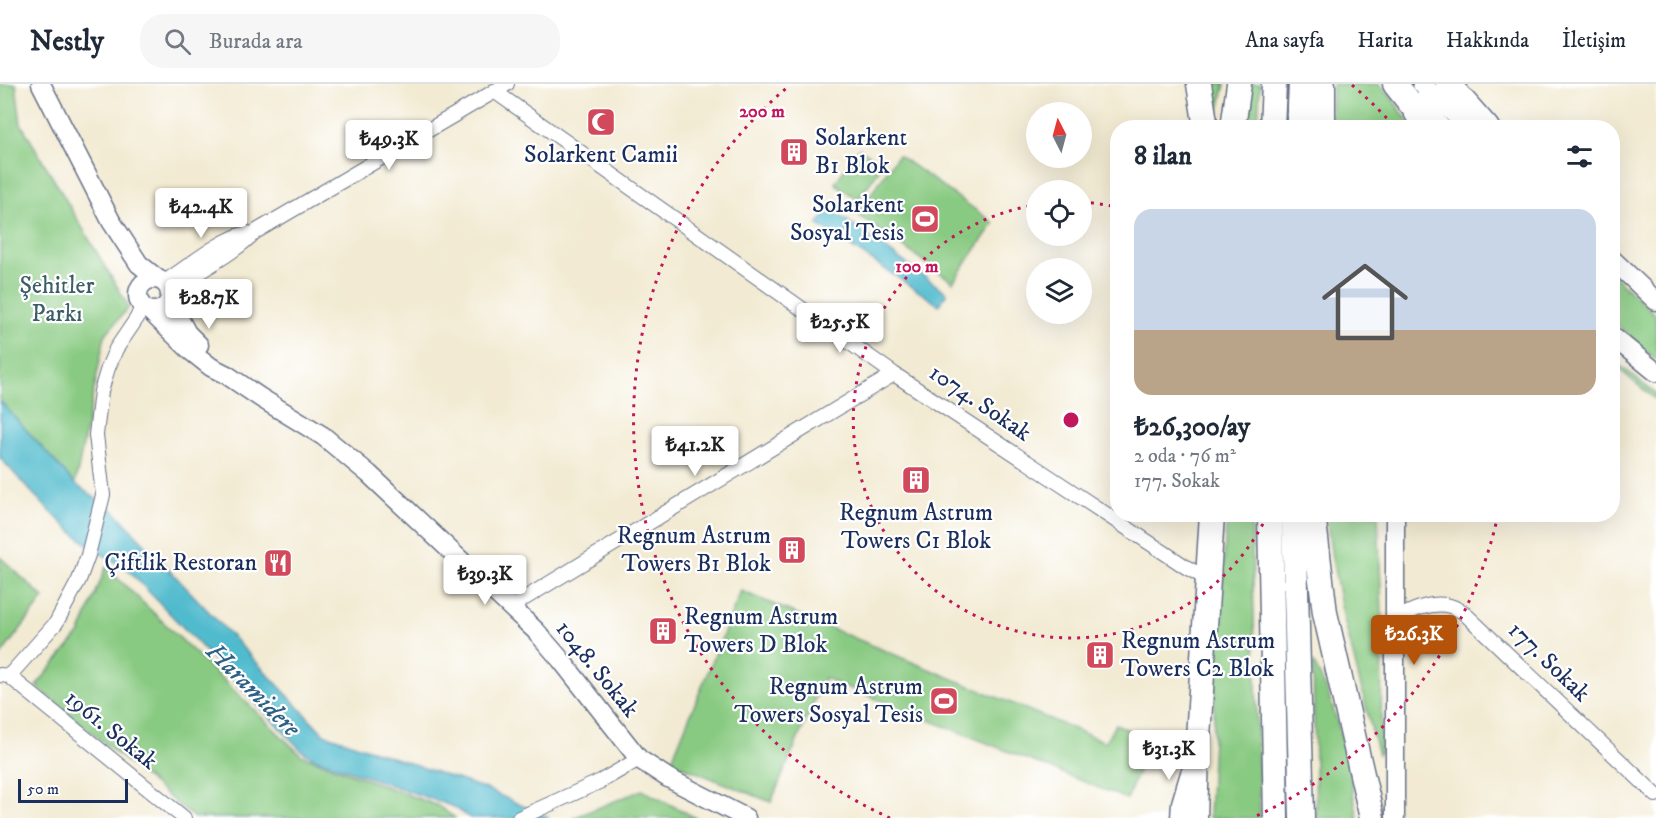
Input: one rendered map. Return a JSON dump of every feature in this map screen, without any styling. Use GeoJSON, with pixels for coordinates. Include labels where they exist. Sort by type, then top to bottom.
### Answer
{"type":"FeatureCollection","features":[{"type":"Feature","properties":{"kind":"highway"},"geometry":{"type":"LineString","coordinates":[[1199,84],[1205,120]]}},
{"type":"Feature","properties":{"kind":"highway"},"geometry":{"type":"LineString","coordinates":[[1234,120],[1239,84]]}},
{"type":"Feature","properties":{"kind":"highway"},"geometry":{"type":"LineString","coordinates":[[1272,120],[1274,84]]}},
{"type":"Feature","properties":{"kind":"highway"},"geometry":{"type":"LineString","coordinates":[[1299,120],[1301,84]]}},
{"type":"Feature","properties":{"kind":"highway"},"geometry":{"type":"LineString","coordinates":[[1323,84],[1323,120]]}},
{"type":"Feature","properties":{"kind":"highway"},"geometry":{"type":"LineString","coordinates":[[1397,84],[1421,120]]}},
{"type":"Feature","properties":{"kind":"highway"},"geometry":{"type":"LineString","coordinates":[[1448,84],[1480,120]]}},
{"type":"Feature","properties":{"kind":"highway"},"geometry":{"type":"LineString","coordinates":[[1195,818],[1212,522]]}},
{"type":"Feature","properties":{"kind":"highway"},"geometry":{"type":"LineString","coordinates":[[1270,522],[1276,818]]}},
{"type":"Feature","properties":{"kind":"highway"},"geometry":{"type":"LineString","coordinates":[[1294,522],[1302,818]]}},
{"type":"Feature","properties":{"kind":"highway"},"geometry":{"type":"LineString","coordinates":[[1314,522],[1325,613],[1372,818]]}},
{"type":"Feature","properties":{"kind":"main road"},"geometry":{"type":"LineString","coordinates":[[41,84],[111,221],[143,303],[192,352],[211,367],[227,375]]}},
{"type":"Feature","properties":{"kind":"main road"},"geometry":{"type":"LineString","coordinates":[[1397,84],[1434,120]]}},
{"type":"Feature","properties":{"kind":"main road"},"geometry":{"type":"LineString","coordinates":[[1422,84],[1460,120]]}},
{"type":"Feature","properties":{"kind":"main road"},"geometry":{"type":"LineString","coordinates":[[111,221],[139,264],[165,289],[187,333],[227,375]]}},
{"type":"Feature","properties":{"kind":"main road"},"geometry":{"type":"LineString","coordinates":[[1620,267],[1656,301]]}},
{"type":"Feature","properties":{"kind":"main road"},"geometry":{"type":"LineString","coordinates":[[143,303],[140,286],[145,282],[152,279],[165,289]]}},
{"type":"Feature","properties":{"kind":"main road"},"geometry":{"type":"LineString","coordinates":[[143,303],[157,311],[165,307],[165,289]]}},
{"type":"Feature","properties":{"kind":"main road"},"geometry":{"type":"LineString","coordinates":[[1620,343],[1656,372]]}},
{"type":"Feature","properties":{"kind":"main road","name":"1048. Sokak"},"geometry":{"type":"LineString","coordinates":[[227,375],[323,436],[351,458],[512,606],[561,660],[639,759],[677,783],[746,818]]}},
{"type":"Feature","properties":{"kind":"main road"},"geometry":{"type":"LineString","coordinates":[[1395,522],[1395,818]]}},
{"type":"Feature","properties":{"kind":"main road"},"geometry":{"type":"LineString","coordinates":[[1180,818],[1189,776],[1197,754]]}},
{"type":"Feature","properties":{"kind":"street"},"geometry":{"type":"LineString","coordinates":[[165,289],[186,279],[243,243],[255,232],[507,84]]}},
{"type":"Feature","properties":{"kind":"street","name":"1074. Sokak"},"geometry":{"type":"LineString","coordinates":[[494,91],[894,374],[1110,517]]}},
{"type":"Feature","properties":{"kind":"street"},"geometry":{"type":"LineString","coordinates":[[5,676],[56,623],[88,555],[103,495],[96,435],[101,391],[116,349],[137,318],[143,303]]}},
{"type":"Feature","properties":{"kind":"street"},"geometry":{"type":"LineString","coordinates":[[512,606],[894,374]]}},
{"type":"Feature","properties":{"kind":"street","name":"1074. Sokak"},"geometry":{"type":"LineString","coordinates":[[1118,522],[1209,580]]}},
{"type":"Feature","properties":{"kind":"street","name":"177. Sokak"},"geometry":{"type":"LineString","coordinates":[[1396,620],[1406,613],[1426,607],[1450,606],[1463,612],[1656,795]]}},
{"type":"Feature","properties":{"kind":"street","name":"1961. Sokak"},"geometry":{"type":"LineString","coordinates":[[5,676],[184,818]]}},
{"type":"Feature","properties":{"kind":"street"},"geometry":{"type":"LineString","coordinates":[[519,818],[601,781],[639,759]]}},
{"type":"Feature","properties":{"kind":"green space","name":"Şehitler Parkı"},"geometry":{"type":"Polygon","coordinates":[[[0,84],[16,84],[21,124],[129,307],[105,335],[75,484],[0,401],[0,84]]]}},
{"type":"Feature","properties":{"kind":"green space"},"geometry":{"type":"Polygon","coordinates":[[[1209,84],[1225,84],[1217,120],[1214,120],[1209,84]]]}},
{"type":"Feature","properties":{"kind":"green space"},"geometry":{"type":"Polygon","coordinates":[[[1249,84],[1260,84],[1258,120],[1244,120],[1249,84]]]}},
{"type":"Feature","properties":{"kind":"green space"},"geometry":{"type":"Polygon","coordinates":[[[1332,84],[1378,84],[1391,97],[1407,120],[1331,120],[1332,84]]]}},
{"type":"Feature","properties":{"kind":"green space"},"geometry":{"type":"Polygon","coordinates":[[[859,148],[883,164],[858,200],[835,183],[859,148]]]}},
{"type":"Feature","properties":{"kind":"green space","name":"Solarkent Sosyal Tesis"},"geometry":{"type":"Polygon","coordinates":[[[898,155],[994,223],[953,282],[857,214],[898,155]]]}},
{"type":"Feature","properties":{"kind":"green space"},"geometry":{"type":"Polygon","coordinates":[[[1620,281],[1656,315],[1656,360],[1620,327],[1620,281]]]}},
{"type":"Feature","properties":{"kind":"green space"},"geometry":{"type":"Polygon","coordinates":[[[1620,365],[1656,394],[1656,400],[1620,370],[1620,365]]]}},
{"type":"Feature","properties":{"kind":"green space"},"geometry":{"type":"Polygon","coordinates":[[[1227,522],[1251,522],[1260,818],[1209,818],[1227,522]]]}},
{"type":"Feature","properties":{"kind":"green space"},"geometry":{"type":"Polygon","coordinates":[[[1327,522],[1378,522],[1382,615],[1381,752],[1378,755],[1343,615],[1327,522]]]}},
{"type":"Feature","properties":{"kind":"green space"},"geometry":{"type":"Polygon","coordinates":[[[0,557],[44,598],[0,656],[0,557]]]}},
{"type":"Feature","properties":{"kind":"green space"},"geometry":{"type":"Polygon","coordinates":[[[106,567],[301,755],[438,806],[455,818],[194,818],[36,686],[80,633],[106,567]]]}},
{"type":"Feature","properties":{"kind":"green space","name":"Regnum Astrum Towers Sosyal Tesis"},"geometry":{"type":"Polygon","coordinates":[[[741,591],[1105,742],[1116,724],[1150,740],[1127,799],[824,678],[771,802],[671,762],[741,591]]]}},
{"type":"Feature","properties":{"kind":"green space"},"geometry":{"type":"Polygon","coordinates":[[[1313,662],[1336,718],[1358,818],[1316,818],[1313,662]]]}},
{"type":"Feature","properties":{"kind":"green space"},"geometry":{"type":"Polygon","coordinates":[[[642,790],[696,818],[573,818],[642,790]]]}},
{"type":"Feature","properties":{"kind":"water"},"geometry":{"type":"Polygon","coordinates":[[[831,209],[947,293],[939,305],[817,224],[831,209]]]}},
{"type":"Feature","properties":{"kind":"water","name":"Haramidere"},"geometry":{"type":"Polygon","coordinates":[[[0,401],[75,484],[114,511],[324,734],[486,789],[549,818],[470,818],[454,807],[314,758],[303,752],[125,567],[73,533],[0,458],[0,401]]]}},
{"type":"Feature","properties":{"kind":"place","name":"Solarkent Camii"},"geometry":{"type":"Point","coordinates":[601,122]}},
{"type":"Feature","properties":{"kind":"place","name":"Solarkent B1 Blok"},"geometry":{"type":"Point","coordinates":[794,152]}},
{"type":"Feature","properties":{"kind":"place","name":"Solarkent Sosyal Tesis"},"geometry":{"type":"Point","coordinates":[925,219]}},
{"type":"Feature","properties":{"kind":"place","name":"Regnum Astrum Towers C1 Blok"},"geometry":{"type":"Point","coordinates":[916,480]}},
{"type":"Feature","properties":{"kind":"place","name":"Regnum Astrum Towers B1 Blok"},"geometry":{"type":"Point","coordinates":[792,550]}},
{"type":"Feature","properties":{"kind":"place","name":"Çiftlik Restoran"},"geometry":{"type":"Point","coordinates":[278,563]}},
{"type":"Feature","properties":{"kind":"place","name":"Regnum Astrum Towers D Blok"},"geometry":{"type":"Point","coordinates":[663,631]}},
{"type":"Feature","properties":{"kind":"place","name":"Regnum Astrum Towers C2 Blok"},"geometry":{"type":"Point","coordinates":[1100,655]}},
{"type":"Feature","properties":{"kind":"place","name":"Regnum Astrum Towers Sosyal Tesis"},"geometry":{"type":"Point","coordinates":[944,701]}}]}
